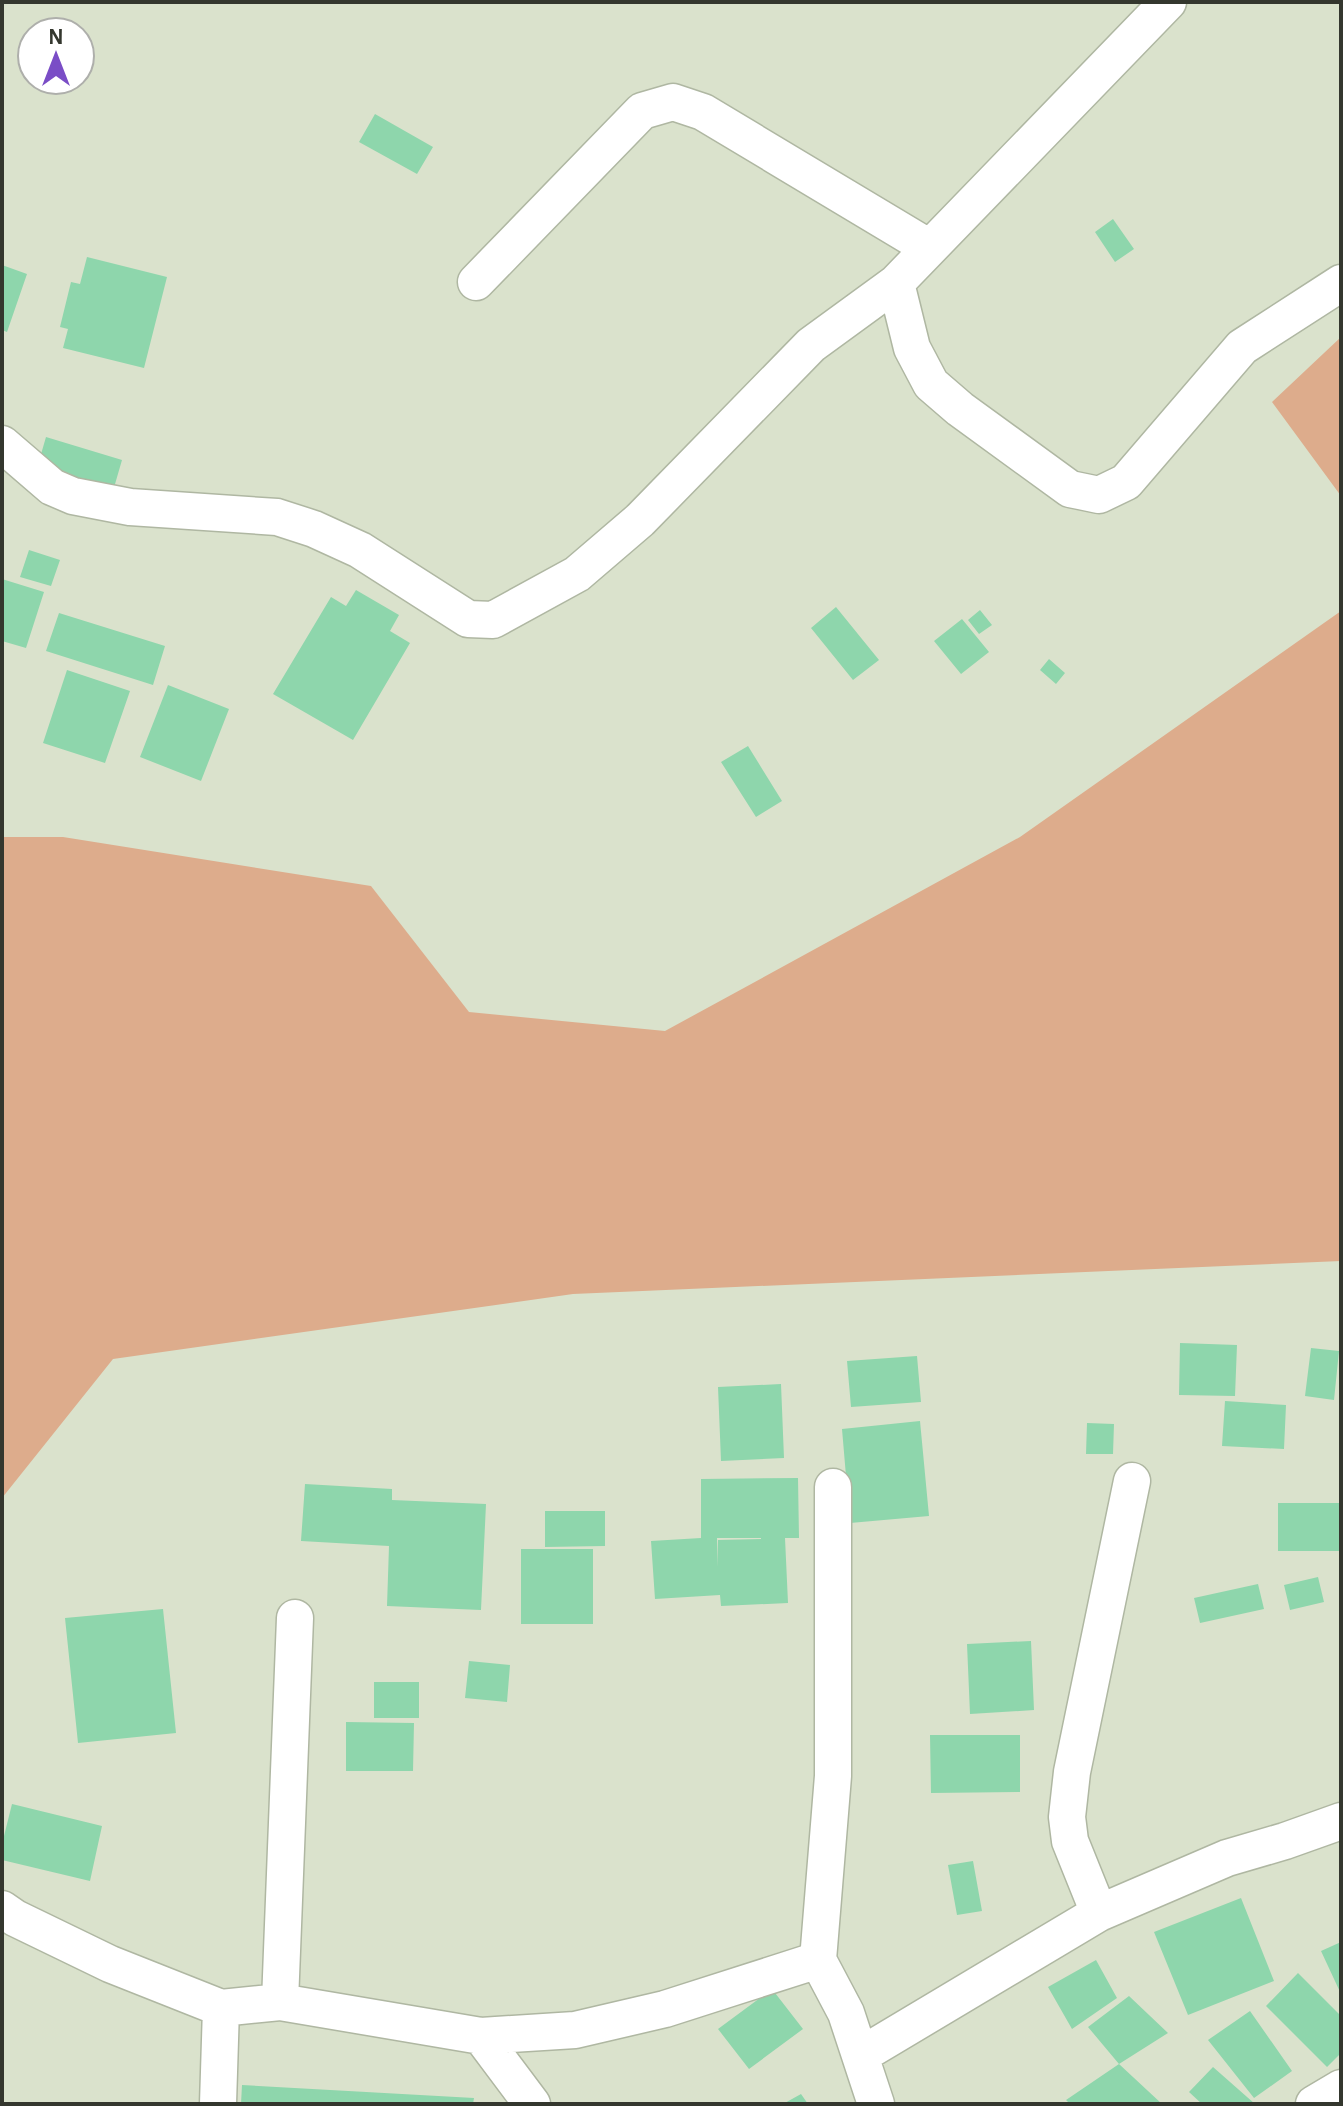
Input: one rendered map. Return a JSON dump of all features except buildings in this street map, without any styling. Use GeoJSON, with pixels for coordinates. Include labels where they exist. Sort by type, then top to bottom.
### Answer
{"type":"FeatureCollection","features":[{"type":"Feature","properties":{"kind":"street"},"geometry":{"type":"LineString","coordinates":[[2,445],[52,487],[73,496],[130,507],[277,517],[314,529],[360,550],[468,619],[493,620],[577,574],[640,520],[811,345],[896,283],[1168,2]]}},
{"type":"Feature","properties":{"kind":"street"},"geometry":{"type":"LineString","coordinates":[[476,282],[642,111],[673,102],[703,112],[928,247]]}},
{"type":"Feature","properties":{"kind":"street"},"geometry":{"type":"LineString","coordinates":[[896,283],[912,348],[931,384],[960,409],[1070,489],[1099,495],[1126,482],[1242,347],[1341,283]]}},
{"type":"Feature","properties":{"kind":"street"},"geometry":{"type":"LineString","coordinates":[[1099,1913],[1070,1841],[1067,1817],[1072,1772],[1132,1481]]}},
{"type":"Feature","properties":{"kind":"street"},"geometry":{"type":"LineString","coordinates":[[833,1487],[833,1776],[818,1960],[846,2013],[876,2104]]}},
{"type":"Feature","properties":{"kind":"street"},"geometry":{"type":"LineString","coordinates":[[280,2002],[295,1618]]}},
{"type":"Feature","properties":{"kind":"street"},"geometry":{"type":"LineString","coordinates":[[861,2055],[1099,1913],[1227,1858],[1341,1821]]}},
{"type":"Feature","properties":{"kind":"street"},"geometry":{"type":"LineString","coordinates":[[2,1909],[110,1964],[221,2008],[280,2002],[481,2036],[575,2030],[665,2009],[818,1960]]}},
{"type":"Feature","properties":{"kind":"street"},"geometry":{"type":"LineString","coordinates":[[218,2104],[221,2008]]}},
{"type":"Feature","properties":{"kind":"street"},"geometry":{"type":"LineString","coordinates":[[481,2036],[532,2104]]}},
{"type":"Feature","properties":{"kind":"street"},"geometry":{"type":"LineString","coordinates":[[1314,2104],[1341,2088]]}},
{"type":"Feature","properties":{"kind":"shaded area"},"geometry":{"type":"Polygon","coordinates":[[[1341,337],[1341,496],[1272,402],[1341,337]]]}},
{"type":"Feature","properties":{"kind":"shaded area"},"geometry":{"type":"Polygon","coordinates":[[[1341,611],[1341,1261],[573,1294],[113,1359],[2,1498],[2,837],[63,837],[371,886],[469,1012],[665,1031],[1020,837],[1341,611]]]}}]}
